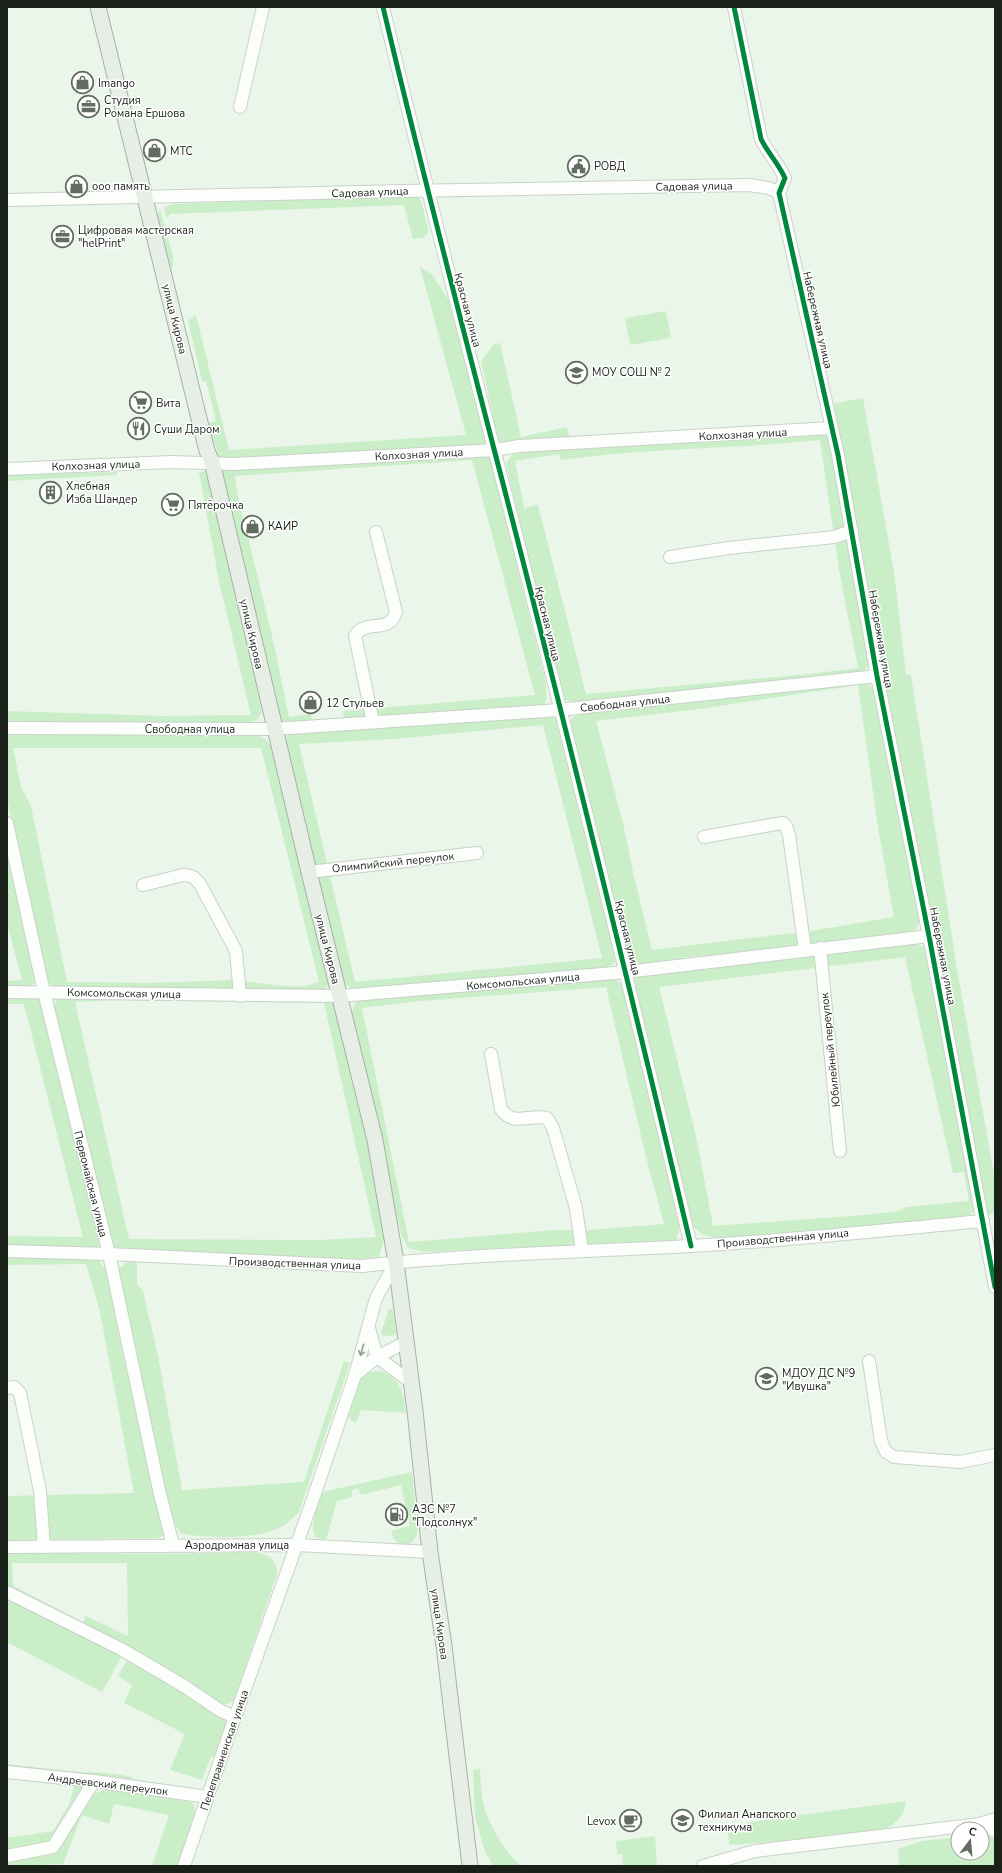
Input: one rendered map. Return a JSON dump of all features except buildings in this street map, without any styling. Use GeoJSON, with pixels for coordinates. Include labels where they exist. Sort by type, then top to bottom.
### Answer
{"type":"FeatureCollection","features":[{"type":"Feature","properties":{"kind":"main road","name":"улица Кирова"},"geometry":{"type":"LineString","coordinates":[[98,7],[206,444],[212,462],[274,729],[375,1140],[396,1262],[430,1552],[444,1646],[470,1866]]}},
{"type":"Feature","properties":{"kind":"main road"},"geometry":{"type":"LineString","coordinates":[[468,1845],[483,1866]]}},
{"type":"Feature","properties":{"kind":"street"},"geometry":{"type":"LineString","coordinates":[[240,107],[263,7]]}},
{"type":"Feature","properties":{"kind":"street","name":"Красная улица"},"geometry":{"type":"LineString","coordinates":[[383,7],[427,190],[495,450],[559,710],[626,972],[691,1246]]}},
{"type":"Feature","properties":{"kind":"street","name":"Набережная улица"},"geometry":{"type":"LineString","coordinates":[[734,7],[761,139],[767,151],[780,166],[785,178],[779,193],[831,428],[852,531],[877,676],[929,936],[995,1283]]}},
{"type":"Feature","properties":{"kind":"street","name":"Садовая улица"},"geometry":{"type":"LineString","coordinates":[[7,200],[145,196],[162,198],[427,190],[748,185],[768,188],[779,193]]}},
{"type":"Feature","properties":{"kind":"street","name":"Колхозная улица"},"geometry":{"type":"LineString","coordinates":[[7,469],[212,462],[234,464],[495,450],[520,446],[831,428]]}},
{"type":"Feature","properties":{"kind":"street"},"geometry":{"type":"LineString","coordinates":[[670,557],[729,548],[834,537],[852,531]]}},
{"type":"Feature","properties":{"kind":"street"},"geometry":{"type":"LineString","coordinates":[[372,722],[356,636],[358,631],[365,628],[387,624],[394,619],[396,612],[376,532]]}},
{"type":"Feature","properties":{"kind":"street","name":"Свободная улица"},"geometry":{"type":"LineString","coordinates":[[7,728],[274,729],[559,710],[877,676]]}},
{"type":"Feature","properties":{"kind":"street","name":"Первомайская улица"},"geometry":{"type":"LineString","coordinates":[[7,823],[44,992],[109,1254],[158,1490],[173,1545]]}},
{"type":"Feature","properties":{"kind":"street"},"geometry":{"type":"LineString","coordinates":[[704,837],[783,823],[786,826],[789,835],[806,950]]}},
{"type":"Feature","properties":{"kind":"street","name":"Олимпийский переулок"},"geometry":{"type":"LineString","coordinates":[[309,872],[477,853]]}},
{"type":"Feature","properties":{"kind":"street"},"geometry":{"type":"LineString","coordinates":[[143,885],[183,875],[190,875],[194,877],[200,884],[236,951],[240,996]]}},
{"type":"Feature","properties":{"kind":"street","name":"Комсомольская улица"},"geometry":{"type":"LineString","coordinates":[[7,992],[240,996],[340,996],[626,972],[929,936]]}},
{"type":"Feature","properties":{"kind":"street","name":"Юбилейный переулок"},"geometry":{"type":"LineString","coordinates":[[820,948],[840,1151]]}},
{"type":"Feature","properties":{"kind":"street"},"geometry":{"type":"LineString","coordinates":[[491,1054],[501,1109],[505,1115],[512,1120],[539,1116],[547,1118],[553,1128],[576,1208],[582,1251]]}},
{"type":"Feature","properties":{"kind":"street","name":"Производственная улица"},"geometry":{"type":"LineString","coordinates":[[7,1251],[109,1254],[362,1266],[396,1262],[691,1246],[983,1221]]}},
{"type":"Feature","properties":{"kind":"street"},"geometry":{"type":"LineString","coordinates":[[297,1545],[355,1375],[376,1298],[396,1262]]}},
{"type":"Feature","properties":{"kind":"street"},"geometry":{"type":"LineString","coordinates":[[376,1298],[385,1293],[394,1293],[400,1296]]}},
{"type":"Feature","properties":{"kind":"street"},"geometry":{"type":"LineString","coordinates":[[368,1326],[377,1357],[411,1382]]}},
{"type":"Feature","properties":{"kind":"street"},"geometry":{"type":"LineString","coordinates":[[355,1375],[377,1357],[406,1342]]}},
{"type":"Feature","properties":{"kind":"street"},"geometry":{"type":"LineString","coordinates":[[870,1361],[882,1440],[886,1452],[894,1457],[960,1462],[995,1455]]}},
{"type":"Feature","properties":{"kind":"street"},"geometry":{"type":"LineString","coordinates":[[7,1388],[14,1387],[20,1393],[40,1491],[44,1547]]}},
{"type":"Feature","properties":{"kind":"street","name":"Аэродромная улица"},"geometry":{"type":"LineString","coordinates":[[7,1547],[297,1545],[430,1552]]}},
{"type":"Feature","properties":{"kind":"street","name":"Переправненская улица"},"geometry":{"type":"LineString","coordinates":[[184,1866],[264,1635],[297,1545]]}},
{"type":"Feature","properties":{"kind":"street"},"geometry":{"type":"LineString","coordinates":[[7,1592],[121,1649],[184,1686],[221,1711],[235,1718]]}},
{"type":"Feature","properties":{"kind":"street","name":"Андреевский переулок"},"geometry":{"type":"LineString","coordinates":[[7,1772],[94,1781],[208,1797]]}},
{"type":"Feature","properties":{"kind":"street"},"geometry":{"type":"LineString","coordinates":[[7,1856],[53,1847],[94,1781]]}},
{"type":"Feature","properties":{"kind":"street"},"geometry":{"type":"LineString","coordinates":[[702,1866],[755,1851],[950,1828]]}},
{"type":"Feature","properties":{"kind":"green space"},"geometry":{"type":"Polygon","coordinates":[[[391,196],[418,197],[421,200],[429,232],[423,238],[413,239],[404,205],[169,214],[170,217],[166,217],[164,212],[165,207],[174,204],[391,196]]]}},
{"type":"Feature","properties":{"kind":"green space"},"geometry":{"type":"Polygon","coordinates":[[[160,209],[173,256],[173,267],[170,267],[157,216],[160,209]]]}},
{"type":"Feature","properties":{"kind":"green space"},"geometry":{"type":"Polygon","coordinates":[[[420,267],[432,274],[451,304],[476,408],[487,443],[467,448],[256,459],[220,458],[208,423],[216,421],[206,381],[202,381],[188,321],[196,315],[229,450],[466,435],[420,267]]]}},
{"type":"Feature","properties":{"kind":"green space"},"geometry":{"type":"Polygon","coordinates":[[[666,311],[671,338],[630,345],[625,318],[666,311]]]}},
{"type":"Feature","properties":{"kind":"green space"},"geometry":{"type":"Polygon","coordinates":[[[500,343],[521,437],[567,427],[570,440],[504,444],[498,440],[481,361],[494,344],[500,343]]]}},
{"type":"Feature","properties":{"kind":"green space"},"geometry":{"type":"Polygon","coordinates":[[[863,398],[894,572],[906,674],[911,675],[957,969],[995,1179],[995,1212],[986,1217],[898,767],[861,545],[831,404],[863,398]]]}},
{"type":"Feature","properties":{"kind":"green space"},"geometry":{"type":"Polygon","coordinates":[[[822,433],[828,435],[870,664],[862,672],[574,703],[564,699],[559,689],[506,463],[512,455],[533,451],[822,433]],[[820,440],[625,453],[560,460],[559,454],[515,461],[524,508],[538,505],[586,694],[809,674],[858,668],[839,570],[820,440]]]}},
{"type":"Feature","properties":{"kind":"green space"},"geometry":{"type":"Polygon","coordinates":[[[489,453],[546,684],[546,700],[543,707],[344,719],[343,711],[535,695],[472,460],[235,476],[237,492],[272,636],[289,717],[311,714],[312,721],[281,723],[220,469],[489,453]]]}},
{"type":"Feature","properties":{"kind":"green space"},"geometry":{"type":"Polygon","coordinates":[[[206,471],[262,712],[258,719],[250,723],[7,722],[7,711],[164,716],[251,715],[219,581],[199,472],[206,471]]]}},
{"type":"Feature","properties":{"kind":"green space"},"geometry":{"type":"Polygon","coordinates":[[[117,472],[117,475],[7,481],[7,475],[117,472]]]}},
{"type":"Feature","properties":{"kind":"green space"},"geometry":{"type":"Polygon","coordinates":[[[858,682],[870,685],[877,693],[920,918],[917,928],[911,932],[787,949],[687,957],[642,964],[630,960],[569,723],[573,717],[583,712],[858,682]],[[858,685],[699,709],[596,721],[623,823],[652,950],[811,931],[894,917],[878,828],[858,685]]]}},
{"type":"Feature","properties":{"kind":"green space"},"geometry":{"type":"Polygon","coordinates":[[[549,714],[556,719],[615,955],[614,963],[606,968],[353,990],[342,981],[285,738],[292,733],[549,714]],[[543,725],[394,739],[299,744],[355,982],[602,958],[543,725]]]}},
{"type":"Feature","properties":{"kind":"green space"},"geometry":{"type":"Polygon","coordinates":[[[7,733],[256,734],[267,741],[274,749],[329,981],[326,989],[313,991],[248,990],[244,986],[244,981],[272,985],[303,986],[319,981],[261,748],[13,748],[21,787],[31,806],[67,982],[149,983],[235,980],[234,987],[229,990],[57,987],[49,984],[7,799],[7,733]]]}},
{"type":"Feature","properties":{"kind":"green space"},"geometry":{"type":"Polygon","coordinates":[[[7,841],[36,979],[31,986],[20,989],[7,989],[7,981],[22,980],[7,923],[7,841]]]}},
{"type":"Feature","properties":{"kind":"green space"},"geometry":{"type":"Polygon","coordinates":[[[912,942],[924,947],[931,962],[975,1211],[968,1216],[957,1218],[725,1238],[704,1235],[697,1231],[690,1221],[634,985],[635,978],[642,974],[661,971],[807,957],[839,950],[912,942]],[[905,957],[659,987],[696,1136],[713,1226],[865,1215],[898,1211],[906,1207],[969,1201],[964,1172],[953,1173],[905,957]]]}},
{"type":"Feature","properties":{"kind":"green space"},"geometry":{"type":"Polygon","coordinates":[[[606,977],[617,980],[622,985],[680,1229],[676,1240],[423,1252],[408,1248],[401,1234],[352,1011],[356,1002],[363,1000],[606,977]],[[606,987],[420,1001],[362,1008],[409,1242],[555,1230],[590,1230],[664,1224],[645,1153],[606,987]]]}},
{"type":"Feature","properties":{"kind":"green space"},"geometry":{"type":"Polygon","coordinates":[[[62,996],[335,1001],[378,1187],[385,1235],[379,1257],[359,1259],[116,1249],[112,1244],[60,1045],[54,1006],[56,999],[62,996]],[[117,1000],[75,1002],[129,1239],[320,1240],[376,1237],[324,1003],[117,1000]]]}},
{"type":"Feature","properties":{"kind":"green space"},"geometry":{"type":"Polygon","coordinates":[[[7,997],[40,998],[99,1240],[98,1247],[91,1249],[7,1246],[7,1236],[83,1237],[24,1004],[7,1004],[7,997]]]}},
{"type":"Feature","properties":{"kind":"green space"},"geometry":{"type":"Polygon","coordinates":[[[7,1256],[86,1257],[99,1261],[106,1270],[121,1347],[164,1535],[158,1538],[7,1540],[7,1496],[134,1493],[100,1312],[86,1264],[7,1265],[7,1256]]]}},
{"type":"Feature","properties":{"kind":"green space"},"geometry":{"type":"Polygon","coordinates":[[[137,1260],[137,1284],[143,1291],[158,1356],[182,1490],[304,1482],[344,1361],[350,1363],[299,1512],[279,1528],[254,1535],[215,1537],[180,1533],[175,1524],[160,1477],[118,1270],[126,1263],[137,1260]]]}},
{"type":"Feature","properties":{"kind":"green space"},"geometry":{"type":"Polygon","coordinates":[[[389,1309],[393,1309],[396,1333],[392,1336],[381,1335],[381,1333],[389,1309]]]}},
{"type":"Feature","properties":{"kind":"green space"},"geometry":{"type":"Polygon","coordinates":[[[381,1371],[393,1379],[400,1388],[404,1399],[406,1413],[361,1410],[356,1423],[350,1419],[346,1413],[361,1375],[381,1371]]]}},
{"type":"Feature","properties":{"kind":"green space"},"geometry":{"type":"Polygon","coordinates":[[[412,1472],[418,1529],[414,1541],[410,1544],[405,1545],[397,1542],[391,1531],[410,1526],[401,1485],[361,1495],[358,1488],[351,1491],[353,1497],[337,1501],[326,1540],[315,1537],[313,1526],[316,1508],[322,1492],[412,1472]]]}},
{"type":"Feature","properties":{"kind":"green space"},"geometry":{"type":"Polygon","coordinates":[[[239,1552],[259,1553],[270,1557],[276,1566],[277,1574],[234,1700],[228,1704],[219,1704],[7,1590],[7,1553],[178,1554],[239,1552]],[[12,1563],[13,1586],[83,1622],[86,1616],[128,1636],[127,1563],[12,1563]]]}},
{"type":"Feature","properties":{"kind":"green space"},"geometry":{"type":"Polygon","coordinates":[[[7,1596],[123,1654],[102,1692],[7,1642],[7,1596]]]}},
{"type":"Feature","properties":{"kind":"green space"},"geometry":{"type":"Polygon","coordinates":[[[128,1658],[227,1719],[216,1754],[210,1759],[202,1780],[170,1770],[185,1734],[124,1703],[132,1685],[118,1676],[128,1658]]]}},
{"type":"Feature","properties":{"kind":"green space"},"geometry":{"type":"Polygon","coordinates":[[[7,1764],[77,1772],[108,1773],[133,1777],[132,1782],[7,1770],[7,1764]]]}},
{"type":"Feature","properties":{"kind":"green space"},"geometry":{"type":"Polygon","coordinates":[[[480,1769],[482,1798],[486,1814],[494,1831],[510,1855],[522,1866],[493,1866],[484,1849],[475,1816],[473,1770],[480,1769]]]}},
{"type":"Feature","properties":{"kind":"green space"},"geometry":{"type":"Polygon","coordinates":[[[7,1778],[71,1783],[82,1787],[83,1791],[49,1842],[7,1850],[7,1838],[53,1831],[69,1805],[74,1787],[7,1778]]]}},
{"type":"Feature","properties":{"kind":"green space"},"geometry":{"type":"Polygon","coordinates":[[[108,1789],[168,1796],[189,1801],[194,1805],[195,1816],[178,1866],[152,1866],[169,1815],[114,1804],[109,1824],[82,1815],[63,1864],[7,1866],[7,1860],[42,1854],[83,1803],[94,1794],[108,1789]]]}},
{"type":"Feature","properties":{"kind":"green space"},"geometry":{"type":"Polygon","coordinates":[[[906,1801],[902,1815],[894,1824],[869,1834],[730,1845],[726,1827],[764,1820],[906,1801]]]}},
{"type":"Feature","properties":{"kind":"green space"},"geometry":{"type":"Polygon","coordinates":[[[655,1836],[657,1866],[623,1866],[622,1854],[617,1855],[616,1841],[655,1836]]]}},
{"type":"Feature","properties":{"kind":"green space"},"geometry":{"type":"Polygon","coordinates":[[[990,1837],[995,1839],[995,1866],[899,1866],[898,1849],[922,1841],[950,1838],[950,1861],[990,1861],[990,1837]]]}},
{"type":"Feature","properties":{"kind":"cycle path"},"geometry":{"type":"LineString","coordinates":[[383,7],[437,228],[570,747],[691,1246]]}},
{"type":"Feature","properties":{"kind":"cycle path"},"geometry":{"type":"LineString","coordinates":[[734,7],[761,139],[785,178],[779,193],[838,455],[877,676],[929,936],[995,1287]]}},
{"type":"Feature","properties":{"kind":"place","name":"Imango"},"geometry":{"type":"Point","coordinates":[82,83]}},
{"type":"Feature","properties":{"kind":"place","name":"Студия Романа Ершова"},"geometry":{"type":"Point","coordinates":[89,106]}},
{"type":"Feature","properties":{"kind":"place","name":"МТС"},"geometry":{"type":"Point","coordinates":[154,151]}},
{"type":"Feature","properties":{"kind":"place","name":"РОВД"},"geometry":{"type":"Point","coordinates":[578,166]}},
{"type":"Feature","properties":{"kind":"place","name":"ооо память"},"geometry":{"type":"Point","coordinates":[76,186]}},
{"type":"Feature","properties":{"kind":"place","name":"Цифровая мастерская \"helPrint\""},"geometry":{"type":"Point","coordinates":[62,236]}},
{"type":"Feature","properties":{"kind":"place","name":"МОУ СОШ № 2"},"geometry":{"type":"Point","coordinates":[576,372]}},
{"type":"Feature","properties":{"kind":"place","name":"Вита"},"geometry":{"type":"Point","coordinates":[140,403]}},
{"type":"Feature","properties":{"kind":"place","name":"Суши Даром"},"geometry":{"type":"Point","coordinates":[138,429]}},
{"type":"Feature","properties":{"kind":"place","name":"Хлебная Изба Шандер"},"geometry":{"type":"Point","coordinates":[51,492]}},
{"type":"Feature","properties":{"kind":"place","name":"Пятёрочка"},"geometry":{"type":"Point","coordinates":[172,505]}},
{"type":"Feature","properties":{"kind":"place","name":"КАИР"},"geometry":{"type":"Point","coordinates":[253,526]}},
{"type":"Feature","properties":{"kind":"place","name":"12 Стульев"},"geometry":{"type":"Point","coordinates":[310,703]}},
{"type":"Feature","properties":{"kind":"place","name":"МДОУ ДС №9 \"Ивушка\""},"geometry":{"type":"Point","coordinates":[767,1379]}},
{"type":"Feature","properties":{"kind":"place","name":"АЗС №7 \"Подсолнух\""},"geometry":{"type":"Point","coordinates":[397,1515]}},
{"type":"Feature","properties":{"kind":"place","name":"Филиал Анапского техникума"},"geometry":{"type":"Point","coordinates":[682,1820]}},
{"type":"Feature","properties":{"kind":"place","name":"Levox"},"geometry":{"type":"Point","coordinates":[631,1821]}}]}
